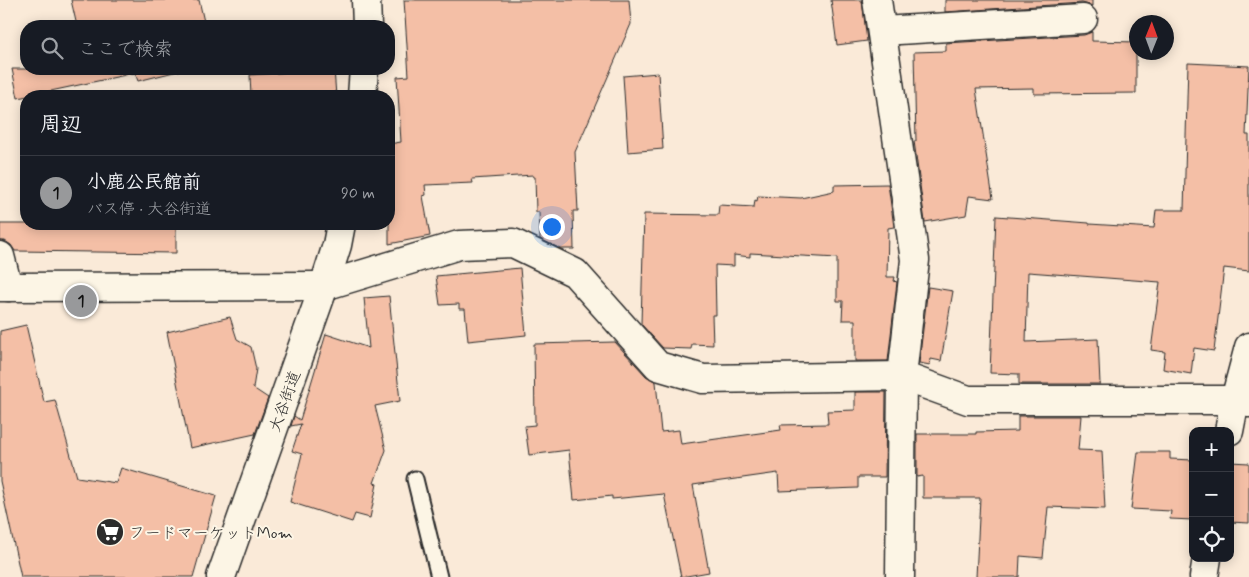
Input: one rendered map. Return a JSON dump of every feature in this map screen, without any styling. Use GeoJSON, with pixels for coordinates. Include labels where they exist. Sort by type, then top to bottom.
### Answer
{"type":"FeatureCollection","features":[{"type":"Feature","properties":{"kind":"street"},"geometry":{"type":"LineString","coordinates":[[366,0],[367,20]]}},
{"type":"Feature","properties":{"kind":"street"},"geometry":{"type":"LineString","coordinates":[[877,0],[915,260],[902,376],[900,577]]}},
{"type":"Feature","properties":{"kind":"street"},"geometry":{"type":"LineString","coordinates":[[882,31],[1024,11],[1083,19]]}},
{"type":"Feature","properties":{"kind":"street"},"geometry":{"type":"LineString","coordinates":[[362,90],[364,75]]}},
{"type":"Feature","properties":{"kind":"street","name":"大谷街道"},"geometry":{"type":"LineString","coordinates":[[221,577],[324,286],[340,230]]}},
{"type":"Feature","properties":{"kind":"street"},"geometry":{"type":"LineString","coordinates":[[0,256],[4,287],[324,286],[459,245],[514,243],[576,272],[658,366],[703,379],[902,376],[968,400],[1242,401]]}},
{"type":"Feature","properties":{"kind":"street"},"geometry":{"type":"LineString","coordinates":[[1231,427],[1242,401],[1249,347]]}},
{"type":"Feature","properties":{"kind":"street"},"geometry":{"type":"LineString","coordinates":[[1204,577],[1206,562]]}},
{"type":"Feature","properties":{"kind":"lane"},"geometry":{"type":"LineString","coordinates":[[415,479],[440,577]]}},
{"type":"Feature","properties":{"kind":"building"},"geometry":{"type":"Polygon","coordinates":[[[71,0],[199,0],[204,20],[76,20],[71,0]]]}},
{"type":"Feature","properties":{"kind":"building"},"geometry":{"type":"Polygon","coordinates":[[[404,0],[629,0],[631,24],[575,152],[578,211],[573,211],[574,249],[561,249],[540,239],[539,212],[536,212],[535,177],[533,175],[472,179],[473,183],[425,185],[426,195],[423,196],[430,236],[389,244],[389,230],[395,230],[395,143],[401,142],[397,77],[409,76],[404,0]]]}},
{"type":"Feature","properties":{"kind":"building"},"geometry":{"type":"Polygon","coordinates":[[[831,0],[862,0],[867,41],[837,45],[831,0]]]}},
{"type":"Feature","properties":{"kind":"building"},"geometry":{"type":"Polygon","coordinates":[[[945,0],[1092,0],[1092,6],[1082,3],[945,12],[945,0]]]}},
{"type":"Feature","properties":{"kind":"building"},"geometry":{"type":"Polygon","coordinates":[[[1092,32],[1092,41],[1129,42],[1129,60],[1136,60],[1136,93],[1034,94],[1034,88],[976,89],[993,199],[969,196],[966,215],[925,222],[914,141],[916,141],[914,52],[946,51],[946,43],[1084,35],[1092,32]]]}},
{"type":"Feature","properties":{"kind":"building"},"geometry":{"type":"Polygon","coordinates":[[[1188,63],[1249,66],[1246,135],[1249,135],[1249,271],[1224,268],[1214,351],[1194,348],[1191,374],[1163,369],[1165,352],[1151,350],[1160,282],[1028,272],[1026,342],[1098,339],[1100,384],[1019,384],[1019,374],[990,373],[996,216],[1154,228],[1156,210],[1184,210],[1188,63]]]}},
{"type":"Feature","properties":{"kind":"building"},"geometry":{"type":"Polygon","coordinates":[[[12,69],[20,69],[20,75],[126,75],[55,90],[20,90],[20,98],[18,98],[12,69]]]}},
{"type":"Feature","properties":{"kind":"building"},"geometry":{"type":"Polygon","coordinates":[[[658,73],[663,149],[628,152],[623,76],[658,73]]]}},
{"type":"Feature","properties":{"kind":"building"},"geometry":{"type":"Polygon","coordinates":[[[136,75],[162,75],[138,81],[136,75]]]}},
{"type":"Feature","properties":{"kind":"building"},"geometry":{"type":"Polygon","coordinates":[[[250,75],[334,75],[336,90],[251,90],[250,75]]]}},
{"type":"Feature","properties":{"kind":"building"},"geometry":{"type":"Polygon","coordinates":[[[888,184],[894,227],[888,228],[887,277],[895,277],[894,281],[897,282],[888,361],[855,361],[855,320],[842,320],[843,301],[837,301],[837,258],[750,253],[750,257],[734,255],[734,266],[715,265],[716,315],[712,315],[713,345],[692,344],[691,349],[663,348],[641,324],[644,214],[718,215],[719,205],[754,207],[758,196],[801,198],[834,191],[834,185],[888,184]]]}},
{"type":"Feature","properties":{"kind":"building"},"geometry":{"type":"Polygon","coordinates":[[[0,224],[20,224],[20,230],[176,230],[176,253],[15,251],[5,241],[0,241],[0,224]]]}},
{"type":"Feature","properties":{"kind":"building"},"geometry":{"type":"Polygon","coordinates":[[[520,268],[526,335],[468,341],[465,309],[459,309],[459,304],[440,305],[436,276],[520,268]]]}},
{"type":"Feature","properties":{"kind":"building"},"geometry":{"type":"Polygon","coordinates":[[[928,287],[953,291],[941,361],[931,359],[930,365],[919,363],[928,287]]]}},
{"type":"Feature","properties":{"kind":"building"},"geometry":{"type":"Polygon","coordinates":[[[389,296],[400,401],[375,406],[386,450],[374,483],[377,484],[370,518],[355,514],[352,522],[290,502],[302,454],[292,451],[301,424],[291,426],[294,416],[300,420],[326,334],[369,348],[364,298],[389,296]]]}},
{"type":"Feature","properties":{"kind":"building"},"geometry":{"type":"Polygon","coordinates":[[[230,317],[237,339],[251,347],[256,369],[253,388],[268,398],[255,434],[190,448],[167,332],[230,317]]]}},
{"type":"Feature","properties":{"kind":"building"},"geometry":{"type":"Polygon","coordinates":[[[26,325],[44,402],[55,400],[77,477],[116,483],[121,468],[216,496],[193,577],[21,577],[0,481],[0,331],[26,325]]]}},
{"type":"Feature","properties":{"kind":"building"},"geometry":{"type":"Polygon","coordinates":[[[615,342],[646,376],[656,382],[661,432],[679,430],[681,444],[781,430],[780,425],[828,424],[827,411],[855,410],[855,392],[886,392],[885,477],[858,477],[858,488],[779,491],[778,473],[693,485],[709,572],[681,577],[664,494],[612,499],[612,496],[574,500],[569,450],[529,455],[525,426],[535,425],[534,344],[615,342]]]}},
{"type":"Feature","properties":{"kind":"building"},"geometry":{"type":"Polygon","coordinates":[[[1018,416],[1081,416],[1078,450],[1102,451],[1105,509],[1048,507],[1043,558],[1020,556],[1019,577],[976,577],[980,498],[923,498],[923,476],[917,477],[917,434],[976,434],[976,432],[1018,431],[1018,416]]]}},
{"type":"Feature","properties":{"kind":"building"},"geometry":{"type":"Polygon","coordinates":[[[1138,452],[1170,452],[1170,459],[1189,460],[1189,520],[1170,519],[1171,511],[1131,509],[1138,452]]]}},
{"type":"Feature","properties":{"kind":"building"},"geometry":{"type":"Polygon","coordinates":[[[1234,462],[1249,463],[1249,523],[1234,522],[1234,462]]]}},
{"type":"Feature","properties":{"kind":"place","name":"小鹿公民館前"},"geometry":{"type":"Point","coordinates":[81,301]}},
{"type":"Feature","properties":{"kind":"place","name":"フードマーケットMom"},"geometry":{"type":"Point","coordinates":[110,532]}}]}
